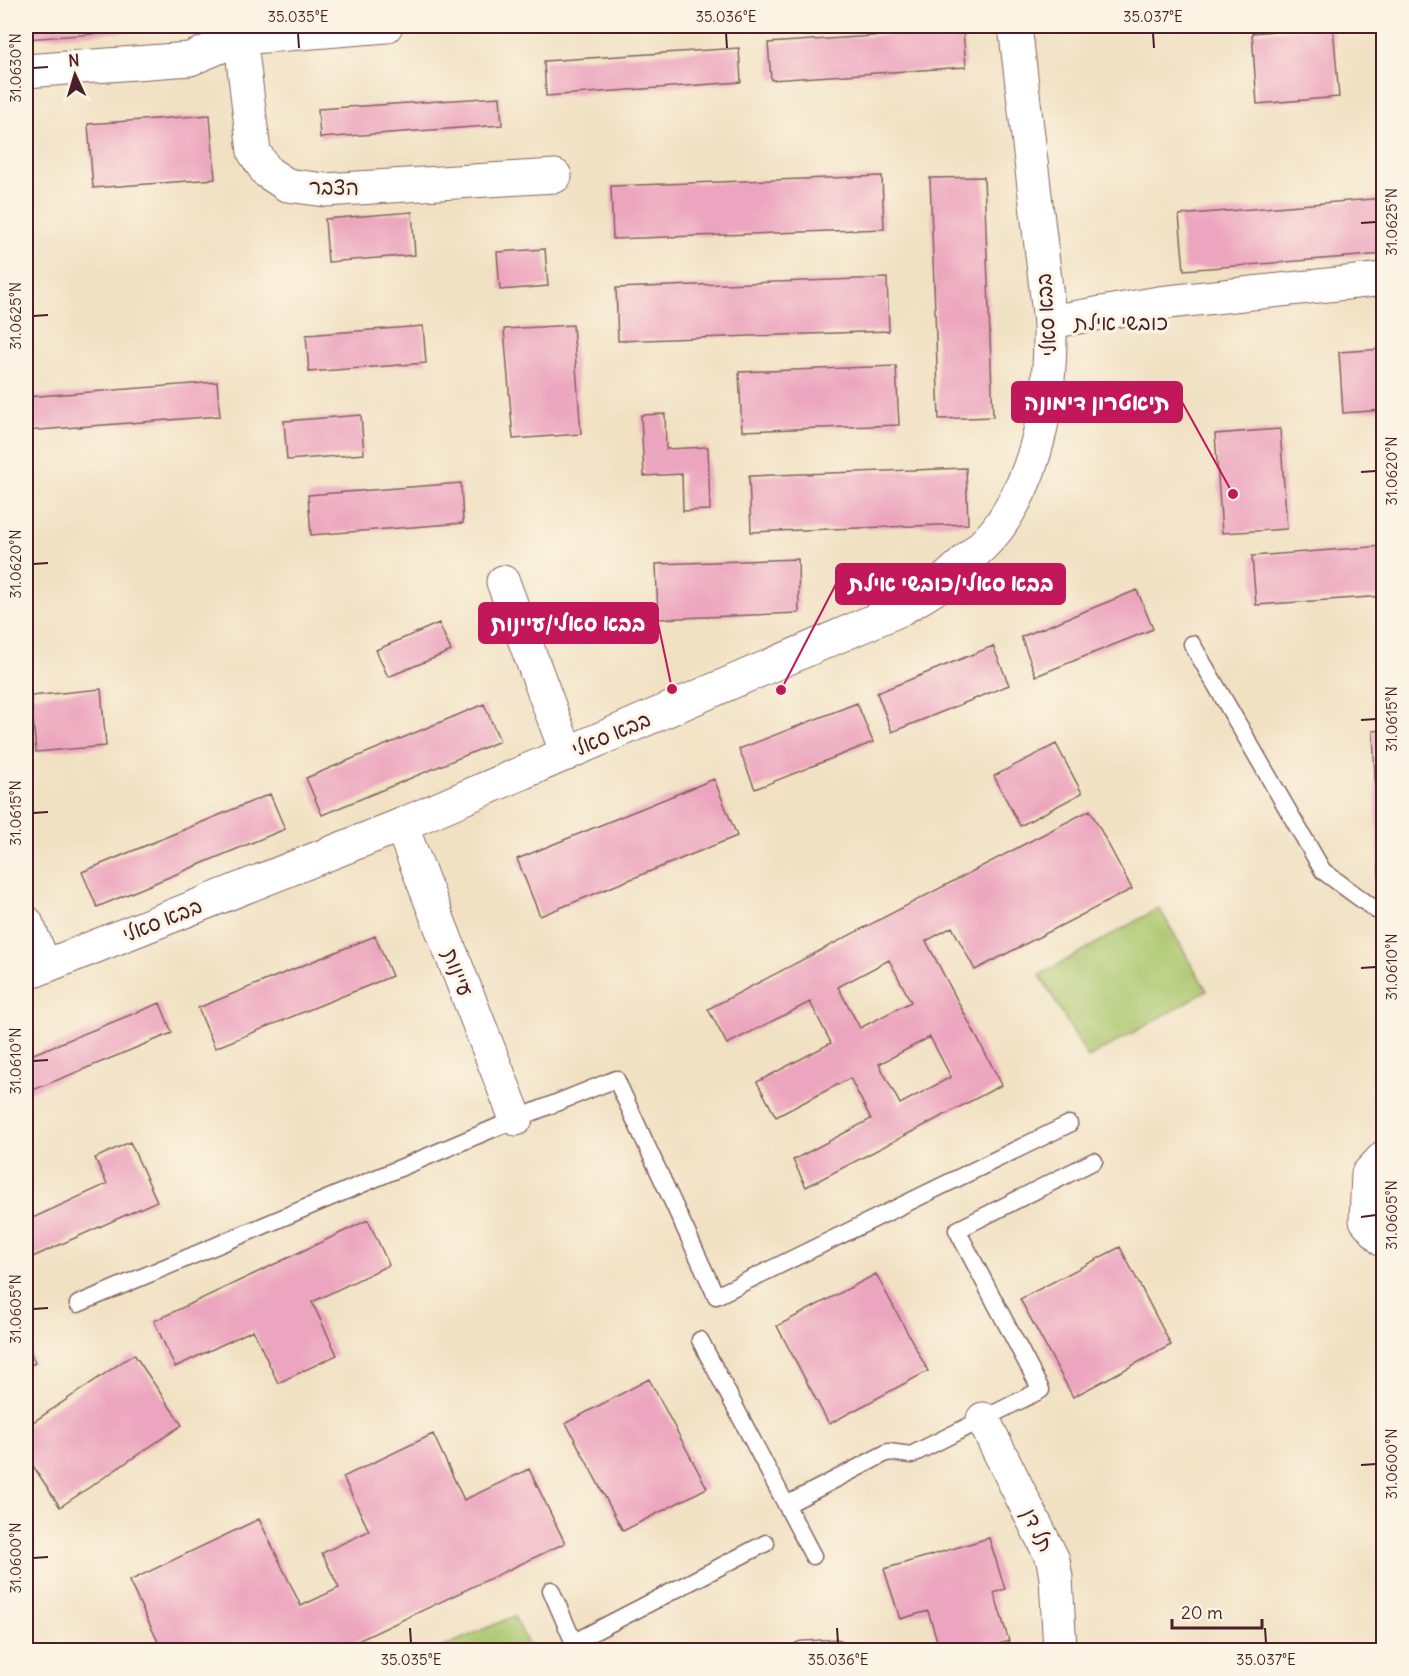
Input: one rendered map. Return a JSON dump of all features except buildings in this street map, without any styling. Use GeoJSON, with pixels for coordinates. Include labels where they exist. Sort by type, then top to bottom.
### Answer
{"type":"FeatureCollection","features":[{"type":"Feature","properties":{"kind":"street"},"geometry":{"type":"LineString","coordinates":[[26,71],[190,59],[239,32],[386,26]]}},
{"type":"Feature","properties":{"kind":"street","name":"בבא סאלי"},"geometry":{"type":"LineString","coordinates":[[35,970],[401,825],[899,610],[938,586],[973,555],[997,529],[1017,497],[1043,425],[1048,388],[1050,321],[1015,26]]}},
{"type":"Feature","properties":{"kind":"street","name":"הצבר"},"geometry":{"type":"LineString","coordinates":[[239,32],[254,152],[267,172],[287,185],[325,190],[555,176]]}},
{"type":"Feature","properties":{"kind":"street","name":"כובשי אילת"},"geometry":{"type":"LineString","coordinates":[[1050,321],[1159,303],[1383,279]]}},
{"type":"Feature","properties":{"kind":"street","name":"כובשי אילת"},"geometry":{"type":"LineString","coordinates":[[1050,321],[1150,324],[1201,321],[1383,302]]}},
{"type":"Feature","properties":{"kind":"street"},"geometry":{"type":"LineString","coordinates":[[503,582],[567,754]]}},
{"type":"Feature","properties":{"kind":"street","name":"עיינות"},"geometry":{"type":"LineString","coordinates":[[401,825],[516,1119]]}},
{"type":"Feature","properties":{"kind":"street"},"geometry":{"type":"LineString","coordinates":[[26,922],[35,970]]}},
{"type":"Feature","properties":{"kind":"street"},"geometry":{"type":"LineString","coordinates":[[1383,1157],[1368,1174],[1366,1220],[1383,1241]]}},
{"type":"Feature","properties":{"kind":"street","name":"תל דן"},"geometry":{"type":"LineString","coordinates":[[983,1419],[1053,1560],[1060,1650]]}},
{"type":"Feature","properties":{"kind":"lane"},"geometry":{"type":"LineString","coordinates":[[1192,644],[1323,871],[1376,910],[1383,912]]}},
{"type":"Feature","properties":{"kind":"lane"},"geometry":{"type":"LineString","coordinates":[[78,1304],[616,1079],[716,1296],[1069,1124]]}},
{"type":"Feature","properties":{"kind":"lane"},"geometry":{"type":"LineString","coordinates":[[786,1505],[888,1452],[911,1455],[1041,1390],[957,1230],[1094,1161]]}},
{"type":"Feature","properties":{"kind":"lane"},"geometry":{"type":"LineString","coordinates":[[700,1340],[813,1556]]}},
{"type":"Feature","properties":{"kind":"lane"},"geometry":{"type":"LineString","coordinates":[[551,1590],[575,1646],[766,1543]]}},
{"type":"Feature","properties":{"kind":"lane"},"geometry":{"type":"LineString","coordinates":[[801,1650],[837,1648]]}},
{"type":"Feature","properties":{"kind":"green space"},"geometry":{"type":"Polygon","coordinates":[[[1159,908],[1207,991],[1088,1058],[1040,975],[1159,908]]]}},
{"type":"Feature","properties":{"kind":"green space"},"geometry":{"type":"Polygon","coordinates":[[[514,1616],[531,1650],[436,1650],[514,1616]]]}},
{"type":"Feature","properties":{"kind":"place","name":"תיאטרון דימונה"},"geometry":{"type":"Point","coordinates":[1233,494]}},
{"type":"Feature","properties":{"kind":"place","name":"בבא סאלי/עיינות"},"geometry":{"type":"Point","coordinates":[672,689]}},
{"type":"Feature","properties":{"kind":"place","name":"בבא סאלי/כובשי אילת"},"geometry":{"type":"Point","coordinates":[781,690]}}]}
